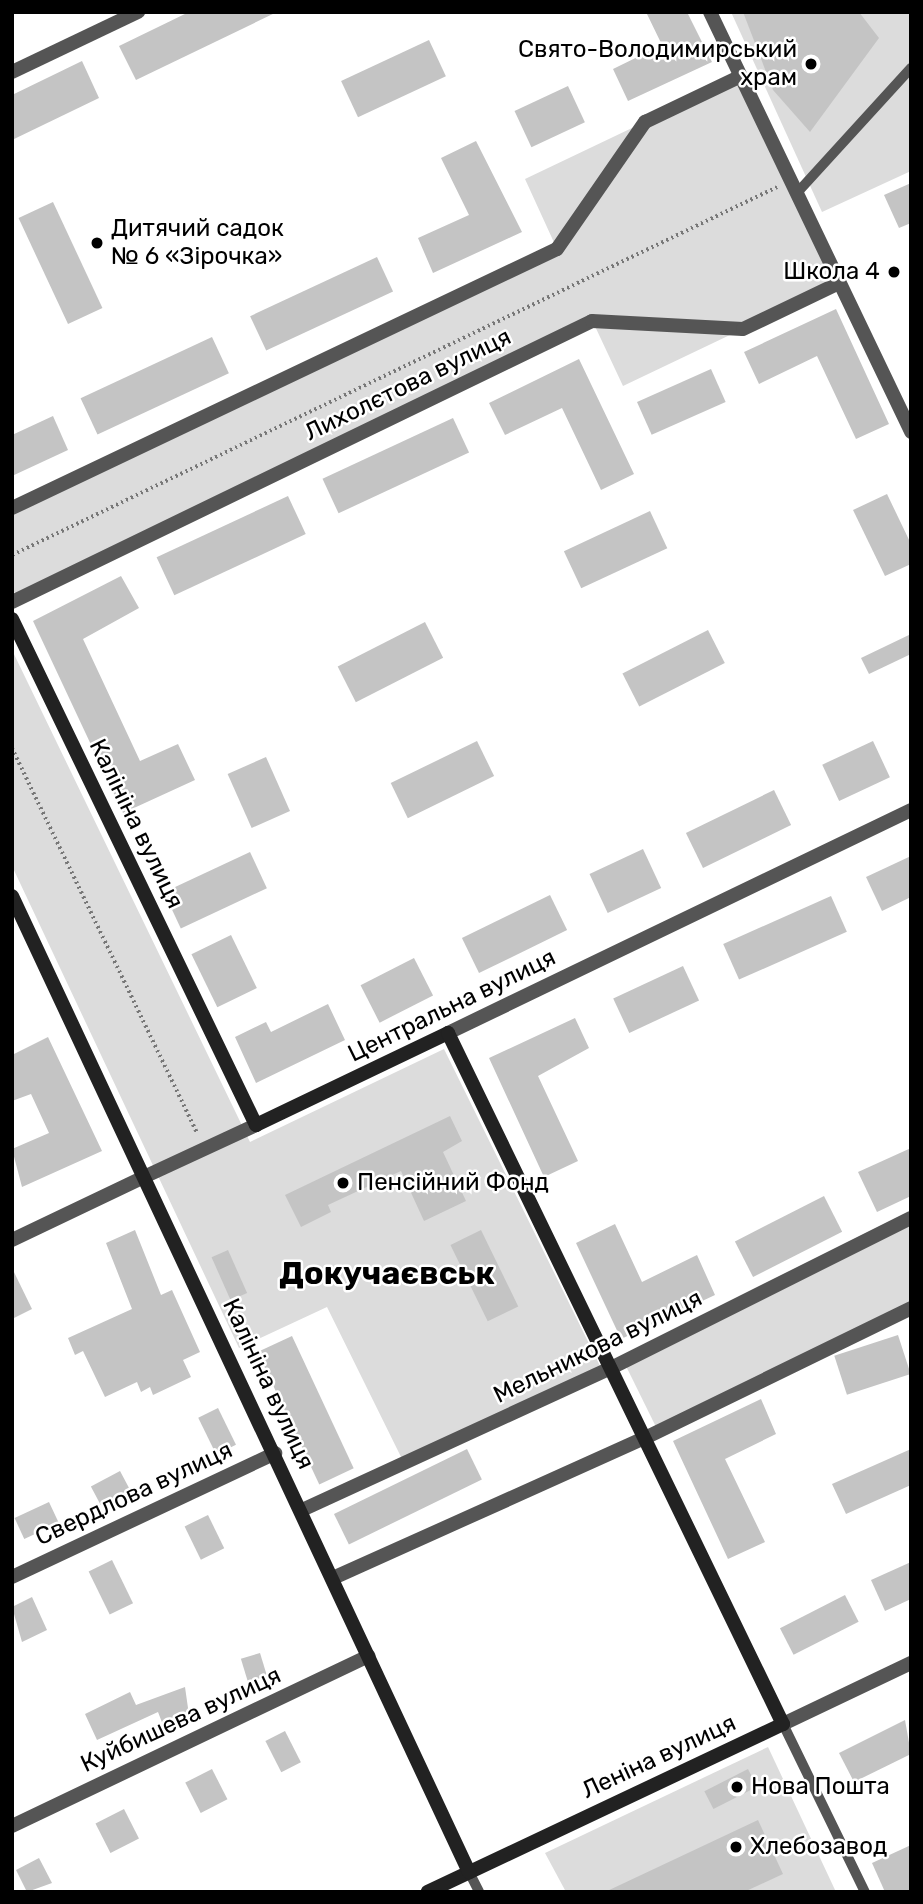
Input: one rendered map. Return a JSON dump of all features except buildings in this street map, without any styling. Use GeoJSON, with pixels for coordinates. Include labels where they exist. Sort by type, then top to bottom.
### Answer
{"type":"FeatureCollection","features":[{"type":"Feature","properties":{"kind":"main road","name":"Калініна вулиця"},"geometry":{"type":"LineString","coordinates":[[12,619],[256,1125]]}},
{"type":"Feature","properties":{"kind":"main road","name":"Калініна вулиця"},"geometry":{"type":"LineString","coordinates":[[12,896],[146,1176],[469,1872]]}},
{"type":"Feature","properties":{"kind":"main road","name":"Центральна вулиця"},"geometry":{"type":"LineString","coordinates":[[256,1125],[448,1033]]}},
{"type":"Feature","properties":{"kind":"main road"},"geometry":{"type":"LineString","coordinates":[[448,1033],[647,1437],[783,1724]]}},
{"type":"Feature","properties":{"kind":"main road","name":"Леніна вулиця"},"geometry":{"type":"LineString","coordinates":[[428,1892],[783,1724]]}},
{"type":"Feature","properties":{"kind":"street"},"geometry":{"type":"LineString","coordinates":[[12,72],[138,12]]}},
{"type":"Feature","properties":{"kind":"street"},"geometry":{"type":"LineString","coordinates":[[710,12],[911,432]]}},
{"type":"Feature","properties":{"kind":"street"},"geometry":{"type":"LineString","coordinates":[[12,508],[557,249],[645,122],[741,76]]}},
{"type":"Feature","properties":{"kind":"street","name":"Лихолєтова вулиця"},"geometry":{"type":"LineString","coordinates":[[12,602],[592,321],[743,329],[839,283]]}},
{"type":"Feature","properties":{"kind":"street","name":"Центральна вулиця"},"geometry":{"type":"LineString","coordinates":[[448,1033],[911,810]]}},
{"type":"Feature","properties":{"kind":"street","name":"Центральна вулиця"},"geometry":{"type":"LineString","coordinates":[[12,1240],[256,1125]]}},
{"type":"Feature","properties":{"kind":"street","name":"Мельникова вулиця"},"geometry":{"type":"LineString","coordinates":[[302,1510],[613,1367],[911,1218]]}},
{"type":"Feature","properties":{"kind":"street"},"geometry":{"type":"LineString","coordinates":[[333,1578],[647,1437],[911,1308]]}},
{"type":"Feature","properties":{"kind":"street","name":"Свердлова вулиця"},"geometry":{"type":"LineString","coordinates":[[12,1577],[275,1453]]}},
{"type":"Feature","properties":{"kind":"street","name":"Куйбишева вулиця"},"geometry":{"type":"LineString","coordinates":[[12,1826],[369,1657]]}},
{"type":"Feature","properties":{"kind":"street","name":"Леніна вулиця"},"geometry":{"type":"LineString","coordinates":[[783,1724],[911,1663]]}},
{"type":"Feature","properties":{"kind":"lane"},"geometry":{"type":"LineString","coordinates":[[796,194],[911,68]]}},
{"type":"Feature","properties":{"kind":"lane"},"geometry":{"type":"LineString","coordinates":[[783,1724],[865,1892]]}},
{"type":"Feature","properties":{"kind":"lane","name":"Калініна вулиця"},"geometry":{"type":"LineString","coordinates":[[469,1872],[479,1892]]}},
{"type":"Feature","properties":{"kind":"path"},"geometry":{"type":"LineString","coordinates":[[12,555],[790,180]]}},
{"type":"Feature","properties":{"kind":"path"},"geometry":{"type":"LineString","coordinates":[[12,748],[205,1149]]}},
{"type":"Feature","properties":{"kind":"shaded area"},"geometry":{"type":"Polygon","coordinates":[[[731,12],[911,12],[911,171],[822,212],[731,12]]]}},
{"type":"Feature","properties":{"kind":"shaded area"},"geometry":{"type":"Polygon","coordinates":[[[741,76],[839,283],[623,386],[593,322],[18,599],[12,588],[12,508],[557,249],[525,179],[741,76]]]}},
{"type":"Feature","properties":{"kind":"shaded area"},"geometry":{"type":"Polygon","coordinates":[[[12,650],[250,1142],[444,1049],[603,1372],[404,1463],[327,1307],[239,1348],[12,866],[12,650]]]}},
{"type":"Feature","properties":{"kind":"shaded area"},"geometry":{"type":"Polygon","coordinates":[[[911,1218],[911,1308],[658,1431],[624,1362],[911,1218]]]}},
{"type":"Feature","properties":{"kind":"shaded area"},"geometry":{"type":"Polygon","coordinates":[[[768,1747],[836,1892],[566,1892],[545,1853],[768,1747]]]}},
{"type":"Feature","properties":{"kind":"place","name":"Свято-Володимирський храм"},"geometry":{"type":"Point","coordinates":[811,64]}},
{"type":"Feature","properties":{"kind":"place","name":"Дитячий садок № 6 «Зірочка»"},"geometry":{"type":"Point","coordinates":[97,243]}},
{"type":"Feature","properties":{"kind":"place","name":"Школа 4"},"geometry":{"type":"Point","coordinates":[894,272]}},
{"type":"Feature","properties":{"kind":"place","name":"Пенсійний Фонд"},"geometry":{"type":"Point","coordinates":[343,1183]}},
{"type":"Feature","properties":{"kind":"place","name":"Нова Пошта"},"geometry":{"type":"Point","coordinates":[737,1787]}},
{"type":"Feature","properties":{"kind":"place","name":"Хлебозавод"},"geometry":{"type":"Point","coordinates":[736,1847]}},
{"type":"Feature","properties":{"kind":"district","name":"Докучаєвськ"},"geometry":{"type":"Point","coordinates":[387,1273]}}]}
